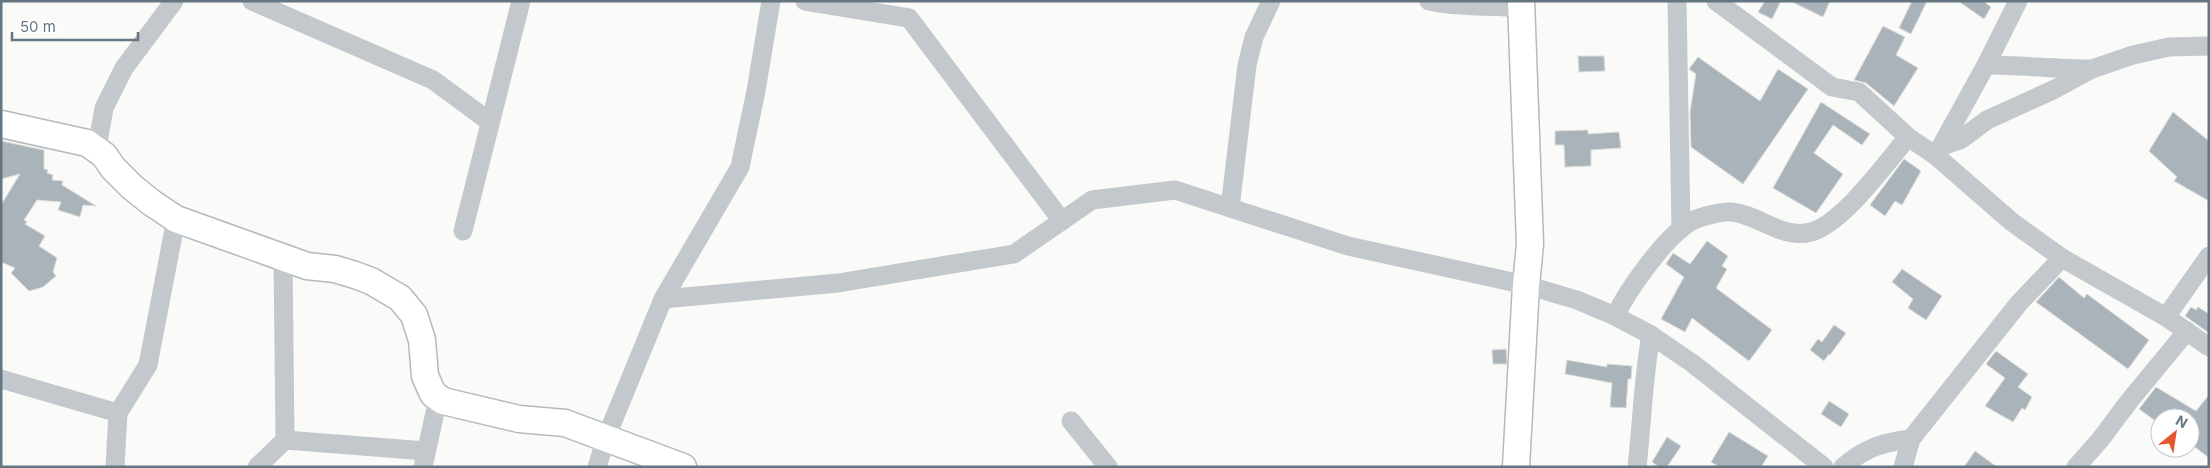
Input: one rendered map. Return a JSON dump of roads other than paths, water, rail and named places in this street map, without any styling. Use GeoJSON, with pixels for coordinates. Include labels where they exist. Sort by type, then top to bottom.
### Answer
{"type":"FeatureCollection","features":[{"type":"Feature","properties":{"kind":"street"},"geometry":{"type":"LineString","coordinates":[[97,148],[104,108],[124,68],[174,1]]}},
{"type":"Feature","properties":{"kind":"street"},"geometry":{"type":"LineString","coordinates":[[252,1],[433,80],[490,122]]}},
{"type":"Feature","properties":{"kind":"street"},"geometry":{"type":"LineString","coordinates":[[463,231],[521,1]]}},
{"type":"Feature","properties":{"kind":"street"},"geometry":{"type":"LineString","coordinates":[[597,467],[606,438],[663,299],[740,167],[756,91],[771,1]]}},
{"type":"Feature","properties":{"kind":"street"},"geometry":{"type":"LineString","coordinates":[[805,1],[909,18],[1062,221]]}},
{"type":"Feature","properties":{"kind":"street"},"geometry":{"type":"LineString","coordinates":[[1230,208],[1247,65],[1254,37],[1271,1]]}},
{"type":"Feature","properties":{"kind":"street"},"geometry":{"type":"LineString","coordinates":[[1429,1],[1451,6],[1521,4],[1530,244],[1516,467]]}},
{"type":"Feature","properties":{"kind":"street"},"geometry":{"type":"LineString","coordinates":[[1677,1],[1681,229]]}},
{"type":"Feature","properties":{"kind":"street"},"geometry":{"type":"LineString","coordinates":[[1716,1],[1832,87],[1859,92],[1908,137],[1939,151],[2012,222],[2062,258],[2166,317],[2209,347]]}},
{"type":"Feature","properties":{"kind":"street"},"geometry":{"type":"LineString","coordinates":[[1939,151],[1986,65],[2018,1]]}},
{"type":"Feature","properties":{"kind":"street"},"geometry":{"type":"LineString","coordinates":[[1939,151],[1960,140],[1987,120],[2056,89],[2092,69],[2133,55],[2169,47],[2209,46]]}},
{"type":"Feature","properties":{"kind":"street"},"geometry":{"type":"LineString","coordinates":[[1986,65],[2016,65],[2054,70],[2092,69]]}},
{"type":"Feature","properties":{"kind":"street"},"geometry":{"type":"LineString","coordinates":[[1,124],[87,142],[97,148],[132,187],[176,219],[308,266],[335,268],[355,275],[371,281],[400,298],[414,315],[422,340],[425,376],[433,394],[438,399],[471,409],[519,419],[565,423],[683,467]]}},
{"type":"Feature","properties":{"kind":"street"},"geometry":{"type":"LineString","coordinates":[[1615,316],[1622,302],[1659,250],[1694,219],[1730,212],[1789,232],[1803,234],[1812,232],[1825,226],[1844,210],[1908,137]]}},
{"type":"Feature","properties":{"kind":"street"},"geometry":{"type":"LineString","coordinates":[[663,299],[838,283],[1014,254],[1092,200],[1175,190],[1348,246],[1526,285],[1577,300],[1615,316],[1650,335],[1692,363],[1802,460],[1824,467]]}},
{"type":"Feature","properties":{"kind":"street"},"geometry":{"type":"LineString","coordinates":[[115,467],[118,413],[148,365],[176,219]]}},
{"type":"Feature","properties":{"kind":"street"},"geometry":{"type":"LineString","coordinates":[[257,467],[285,440],[283,256]]}},
{"type":"Feature","properties":{"kind":"street"},"geometry":{"type":"LineString","coordinates":[[2166,317],[2209,256]]}},
{"type":"Feature","properties":{"kind":"street"},"geometry":{"type":"LineString","coordinates":[[1903,467],[1912,439],[2019,303],[2062,258]]}},
{"type":"Feature","properties":{"kind":"street"},"geometry":{"type":"LineString","coordinates":[[2076,467],[2100,440],[2130,400],[2187,331]]}},
{"type":"Feature","properties":{"kind":"street"},"geometry":{"type":"LineString","coordinates":[[1636,467],[1650,335]]}},
{"type":"Feature","properties":{"kind":"street"},"geometry":{"type":"LineString","coordinates":[[1,379],[118,413]]}},
{"type":"Feature","properties":{"kind":"street"},"geometry":{"type":"LineString","coordinates":[[285,440],[424,459],[438,399]]}},
{"type":"Feature","properties":{"kind":"street"},"geometry":{"type":"LineString","coordinates":[[1071,421],[1108,467]]}},
{"type":"Feature","properties":{"kind":"street"},"geometry":{"type":"LineString","coordinates":[[1844,467],[1870,448],[1888,441],[1912,439]]}}]}
